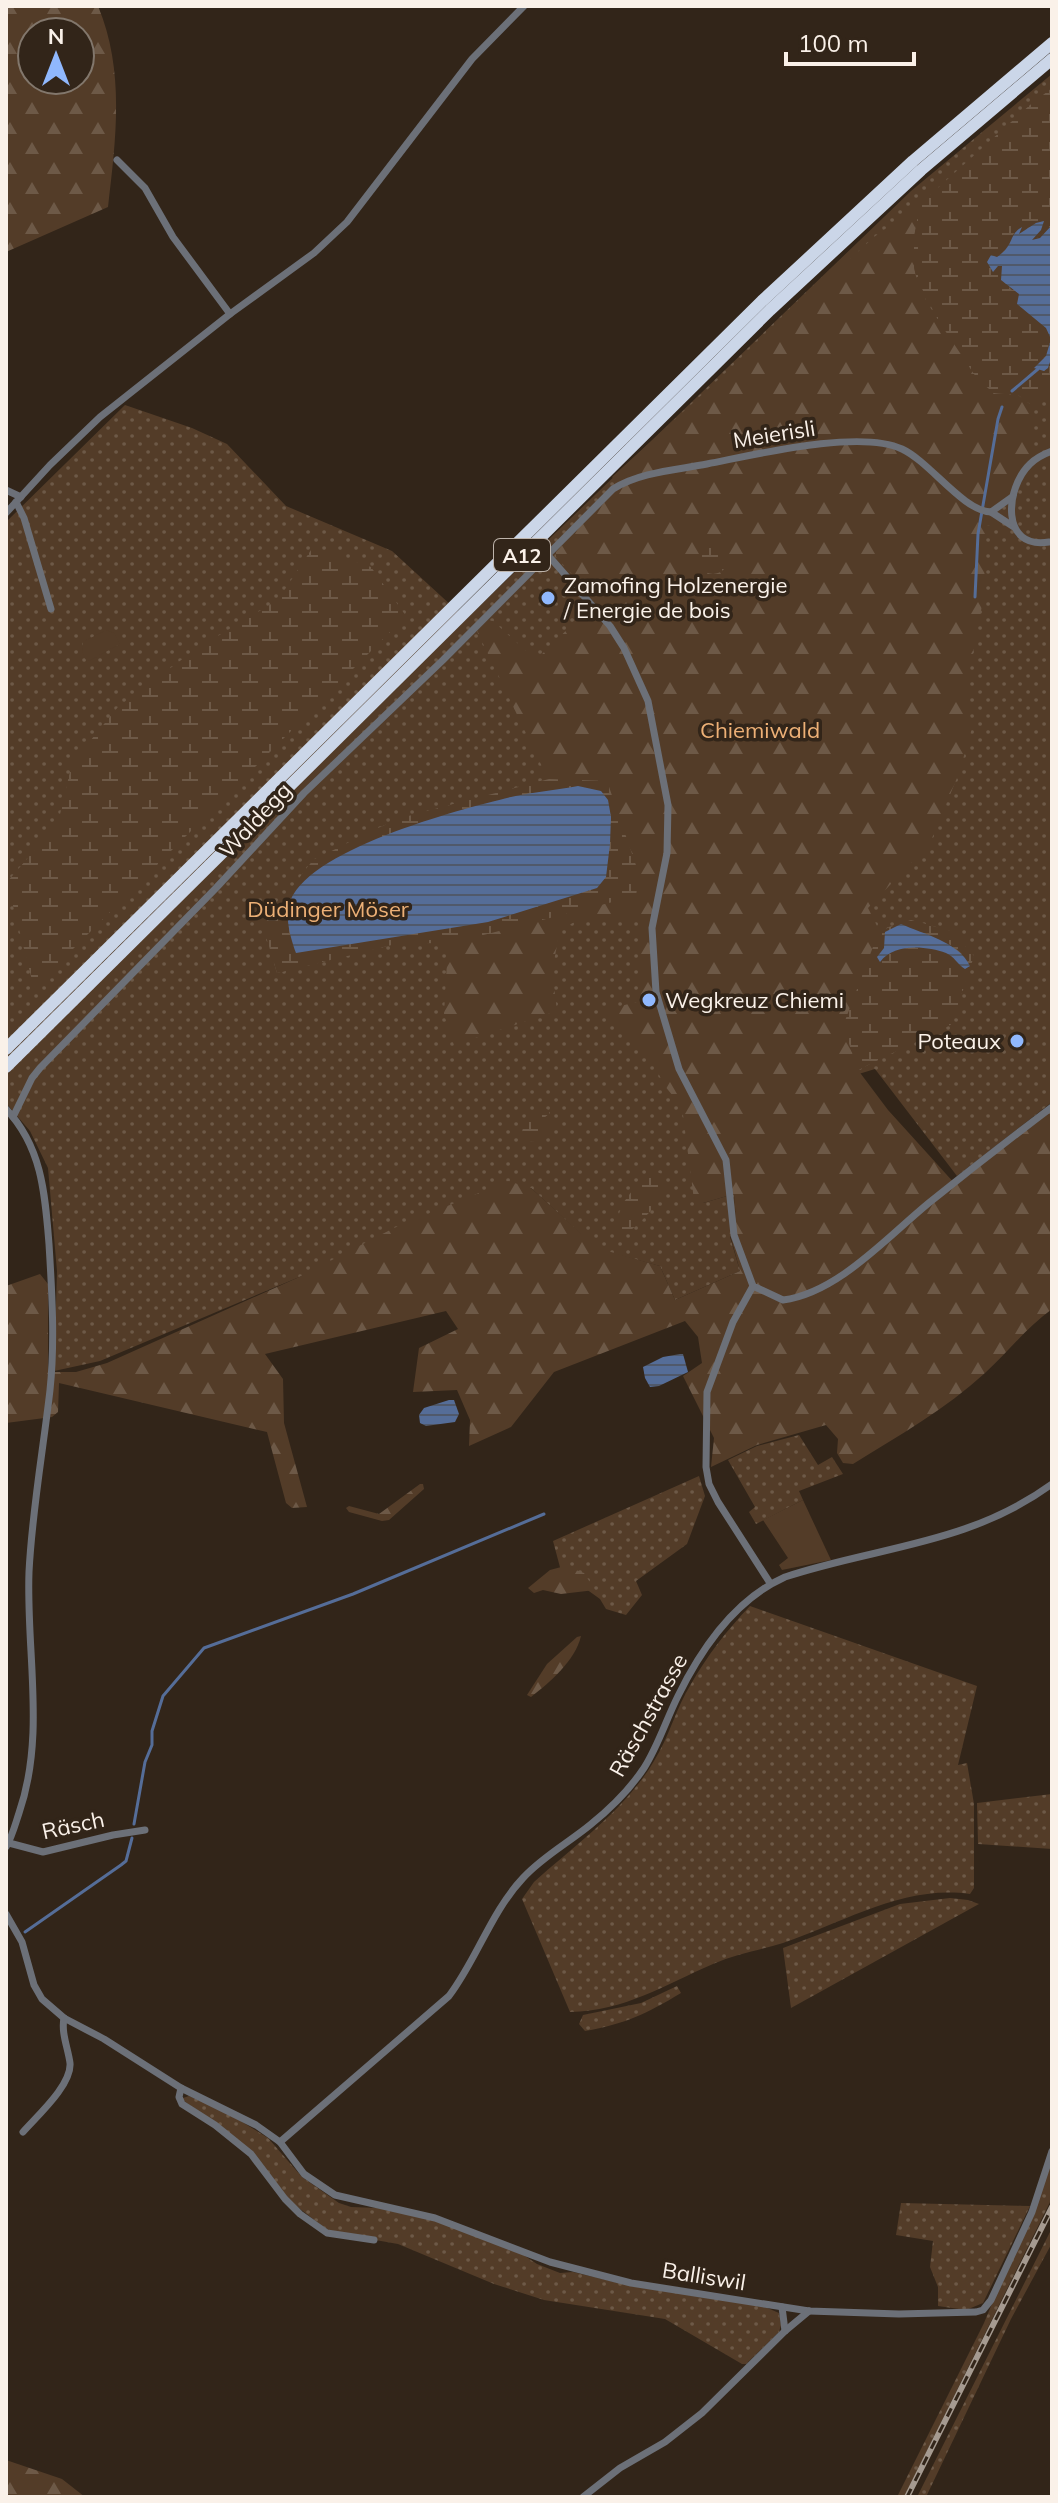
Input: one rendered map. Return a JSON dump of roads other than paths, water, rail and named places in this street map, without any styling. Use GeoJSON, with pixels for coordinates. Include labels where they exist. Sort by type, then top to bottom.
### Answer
{"type":"FeatureCollection","features":[{"type":"Feature","properties":{"kind":"highway","name":"A12"},"geometry":{"type":"LineString","coordinates":[[6,1049],[772,292],[913,161],[1052,43]]}},
{"type":"Feature","properties":{"kind":"highway","name":"A12"},"geometry":{"type":"LineString","coordinates":[[6,1067],[770,310],[921,170],[1052,59]]}},
{"type":"Feature","properties":{"kind":"street"},"geometry":{"type":"LineString","coordinates":[[6,513],[100,417],[230,314],[314,253],[347,222],[472,59],[524,6]]}},
{"type":"Feature","properties":{"kind":"street"},"geometry":{"type":"LineString","coordinates":[[117,160],[145,188],[173,237],[230,314]]}},
{"type":"Feature","properties":{"kind":"street","name":"Meierisli"},"geometry":{"type":"LineString","coordinates":[[547,554],[603,496],[630,480],[766,452],[831,443],[883,444],[902,449],[977,509],[991,512]]}},
{"type":"Feature","properties":{"kind":"street"},"geometry":{"type":"LineString","coordinates":[[1049,542],[1037,544],[1026,540],[1014,527],[991,512],[1012,497],[1030,464],[1052,451]]}},
{"type":"Feature","properties":{"kind":"street"},"geometry":{"type":"LineString","coordinates":[[6,490],[18,499],[51,609]]}},
{"type":"Feature","properties":{"kind":"street"},"geometry":{"type":"LineString","coordinates":[[1012,497],[1014,527]]}},
{"type":"Feature","properties":{"kind":"street"},"geometry":{"type":"LineString","coordinates":[[547,554],[610,626],[648,701],[668,805],[667,853],[652,928],[656,992],[679,1069],[726,1160],[734,1235],[753,1286],[783,1300],[825,1287],[842,1277],[945,1190],[1052,1107]]}},
{"type":"Feature","properties":{"kind":"street","name":"Waldegg"},"geometry":{"type":"LineString","coordinates":[[13,1117],[40,1068],[304,793],[547,554]]}},
{"type":"Feature","properties":{"kind":"street"},"geometry":{"type":"LineString","coordinates":[[6,1109],[34,1150],[42,1175],[52,1329],[50,1391],[30,1557],[28,1602],[33,1663],[32,1762],[23,1804],[7,1845]]}},
{"type":"Feature","properties":{"kind":"street"},"geometry":{"type":"LineString","coordinates":[[753,1286],[733,1322],[707,1392],[706,1467],[709,1484],[718,1502],[770,1583]]}},
{"type":"Feature","properties":{"kind":"street","name":"Räschstrasse"},"geometry":{"type":"LineString","coordinates":[[280,2142],[449,1996],[462,1979],[512,1891],[525,1875],[591,1824],[625,1793],[644,1767],[678,1696],[705,1650],[741,1605],[770,1583],[801,1571],[955,1534],[997,1518],[1052,1484]]}},
{"type":"Feature","properties":{"kind":"street","name":"Räsch"},"geometry":{"type":"LineString","coordinates":[[7,1845],[43,1852],[145,1830]]}},
{"type":"Feature","properties":{"kind":"street"},"geometry":{"type":"LineString","coordinates":[[6,1914],[22,1942],[34,1985],[42,1999],[64,2018],[104,2039],[181,2088],[235,2113],[280,2142]]}},
{"type":"Feature","properties":{"kind":"street"},"geometry":{"type":"LineString","coordinates":[[23,2132],[58,2092],[71,2069],[62,2027],[64,2018]]}},
{"type":"Feature","properties":{"kind":"street"},"geometry":{"type":"LineString","coordinates":[[181,2088],[179,2097],[182,2104],[251,2154],[290,2206],[300,2214],[327,2233],[374,2240]]}},
{"type":"Feature","properties":{"kind":"street","name":"Balliswil"},"geometry":{"type":"LineString","coordinates":[[280,2142],[304,2174],[335,2195],[435,2218],[575,2270],[631,2283],[809,2311],[921,2314],[983,2310],[991,2300],[1032,2212],[1052,2151]]}},
{"type":"Feature","properties":{"kind":"street"},"geometry":{"type":"LineString","coordinates":[[782,2307],[785,2331]]}},
{"type":"Feature","properties":{"kind":"street"},"geometry":{"type":"LineString","coordinates":[[583,2497],[702,2413],[809,2311]]}},
{"type":"Feature","properties":{"kind":"water"},"geometry":{"type":"Polygon","coordinates":[[[1044,221],[1032,240],[1040,238],[1052,225],[1052,356],[1044,371],[1034,368],[1046,356],[1051,339],[1046,328],[1017,304],[1019,294],[1001,280],[1002,266],[993,272],[987,262],[991,255],[997,257],[1003,253],[1022,227],[1019,234],[1044,221]]]}},
{"type":"Feature","properties":{"kind":"water"},"geometry":{"type":"Polygon","coordinates":[[[578,786],[601,791],[608,800],[611,817],[606,877],[597,888],[488,922],[296,953],[288,923],[289,905],[301,885],[323,867],[352,850],[422,822],[511,797],[578,786]]]}},
{"type":"Feature","properties":{"kind":"water"},"geometry":{"type":"Polygon","coordinates":[[[901,924],[949,945],[970,966],[965,969],[946,953],[920,948],[893,952],[880,962],[877,957],[884,948],[885,932],[901,924]]]}},
{"type":"Feature","properties":{"kind":"water"},"geometry":{"type":"Polygon","coordinates":[[[683,1354],[688,1372],[650,1387],[643,1367],[663,1357],[683,1354]]]}},
{"type":"Feature","properties":{"kind":"water"},"geometry":{"type":"Polygon","coordinates":[[[454,1400],[459,1414],[455,1422],[426,1426],[420,1423],[419,1415],[424,1408],[454,1400]]]}},
{"type":"Feature","properties":{"kind":"waterway"},"geometry":{"type":"LineString","coordinates":[[1012,391],[1038,369]]}},
{"type":"Feature","properties":{"kind":"waterway"},"geometry":{"type":"LineString","coordinates":[[975,597],[978,534],[1002,407]]}},
{"type":"Feature","properties":{"kind":"waterway"},"geometry":{"type":"LineString","coordinates":[[134,1824],[145,1762],[152,1745],[152,1731],[163,1696],[204,1648],[353,1594],[544,1514]]}},
{"type":"Feature","properties":{"kind":"waterway"},"geometry":{"type":"LineString","coordinates":[[25,1932],[126,1861],[132,1838]]}},
{"type":"Feature","properties":{"kind":"railway"},"geometry":{"type":"LineString","coordinates":[[907,2497],[1052,2207]]}},
{"type":"Feature","properties":{"kind":"place","name":"Zamofing Holzenergie / Energie de bois"},"geometry":{"type":"Point","coordinates":[548,598]}},
{"type":"Feature","properties":{"kind":"place","name":"Wegkreuz Chiemi"},"geometry":{"type":"Point","coordinates":[649,1000]}},
{"type":"Feature","properties":{"kind":"place","name":"Poteaux"},"geometry":{"type":"Point","coordinates":[1017,1041]}},
{"type":"Feature","properties":{"kind":"park label","name":"Chiemiwald"},"geometry":{"type":"Point","coordinates":[760,730]}},
{"type":"Feature","properties":{"kind":"park label","name":"Düdinger Möser"},"geometry":{"type":"Point","coordinates":[328,909]}}]}
